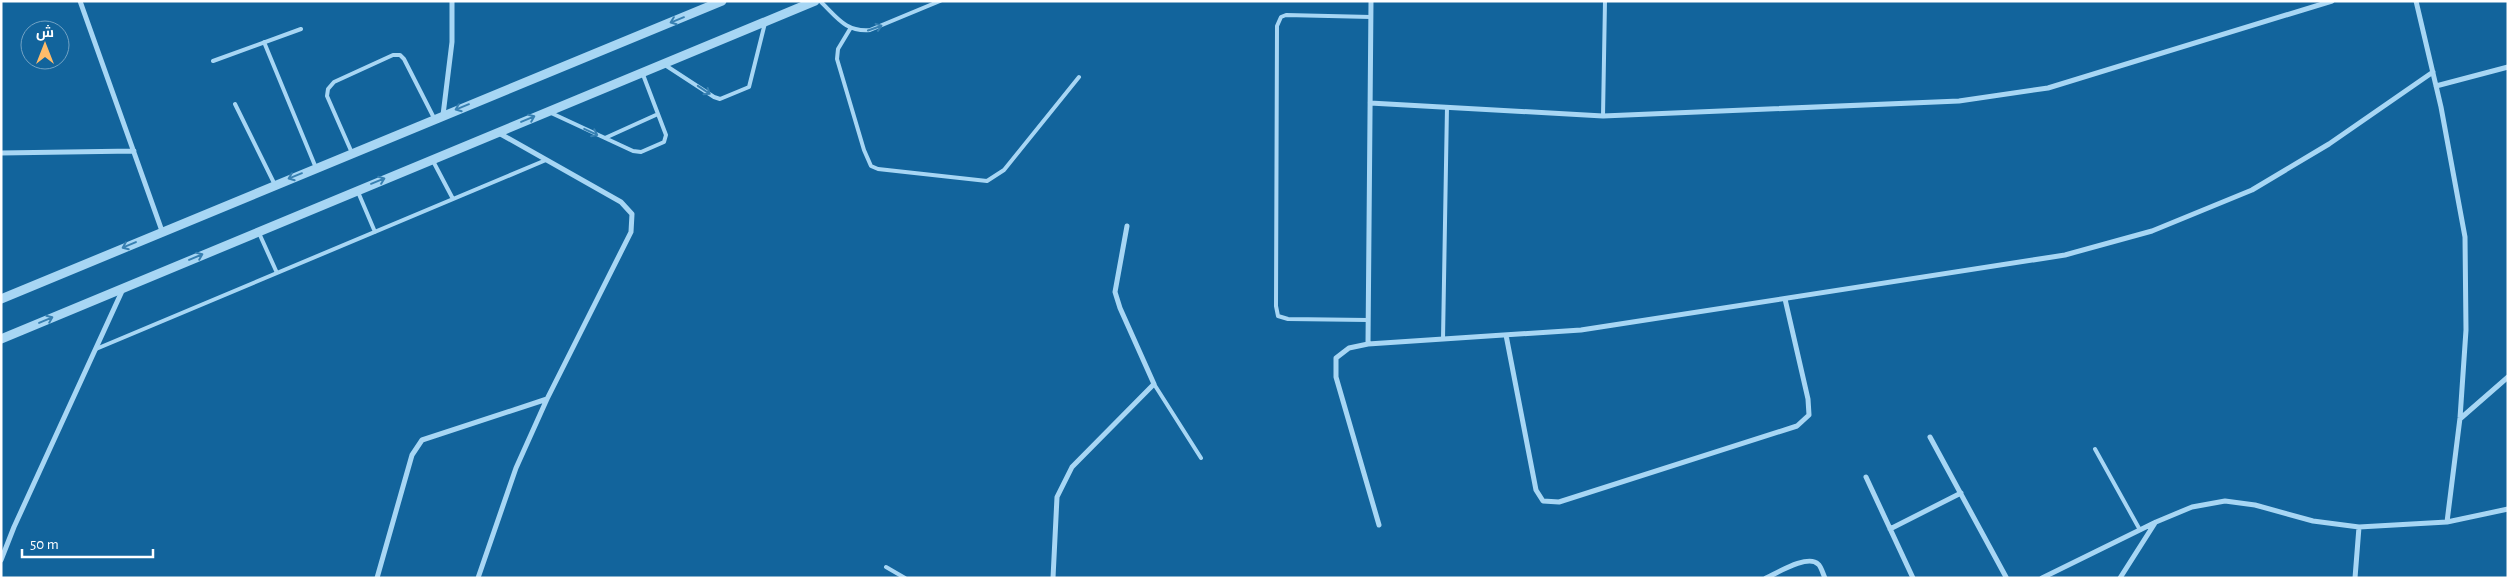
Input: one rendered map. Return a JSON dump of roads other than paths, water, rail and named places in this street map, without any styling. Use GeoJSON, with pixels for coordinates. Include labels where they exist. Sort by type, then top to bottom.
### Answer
{"type":"FeatureCollection","features":[{"type":"Feature","properties":{"kind":"street"},"geometry":{"type":"LineString","coordinates":[[80,1],[162,231]]}},
{"type":"Feature","properties":{"kind":"street"},"geometry":{"type":"LineString","coordinates":[[443,115],[452,42],[452,1]]}},
{"type":"Feature","properties":{"kind":"street"},"geometry":{"type":"LineString","coordinates":[[1,299],[275,184],[722,1]]}},
{"type":"Feature","properties":{"kind":"street"},"geometry":{"type":"LineString","coordinates":[[1,339],[496,132],[816,1]]}},
{"type":"Feature","properties":{"kind":"street"},"geometry":{"type":"LineString","coordinates":[[1368,344],[1371,1]]}},
{"type":"Feature","properties":{"kind":"street"},"geometry":{"type":"LineString","coordinates":[[1370,103],[1603,116],[1959,101],[2048,88],[2332,1]]}},
{"type":"Feature","properties":{"kind":"street"},"geometry":{"type":"LineString","coordinates":[[2416,1],[2436,86],[2465,237],[2466,330],[2460,418],[2447,522]]}},
{"type":"Feature","properties":{"kind":"street"},"geometry":{"type":"LineString","coordinates":[[2436,86],[2508,67]]}},
{"type":"Feature","properties":{"kind":"street"},"geometry":{"type":"LineString","coordinates":[[1379,525],[1336,377],[1336,358],[1349,348],[1368,344],[1581,330],[2065,255],[2152,231],[2252,190],[2329,144],[2433,72]]}},
{"type":"Feature","properties":{"kind":"street"},"geometry":{"type":"LineString","coordinates":[[478,578],[516,468],[547,399],[631,232],[632,214],[621,202],[496,132]]}},
{"type":"Feature","properties":{"kind":"street"},"geometry":{"type":"LineString","coordinates":[[1,153],[134,150]]}},
{"type":"Feature","properties":{"kind":"street"},"geometry":{"type":"LineString","coordinates":[[1053,578],[1057,498],[1072,467],[1154,384],[1120,308],[1115,292],[1127,226]]}},
{"type":"Feature","properties":{"kind":"street"},"geometry":{"type":"LineString","coordinates":[[1,560],[14,526],[124,288]]}},
{"type":"Feature","properties":{"kind":"street"},"geometry":{"type":"LineString","coordinates":[[1506,335],[1536,490],[1543,501],[1559,502],[1797,426],[1809,415],[1808,399],[1784,299]]}},
{"type":"Feature","properties":{"kind":"street"},"geometry":{"type":"LineString","coordinates":[[2460,418],[2508,377]]}},
{"type":"Feature","properties":{"kind":"street"},"geometry":{"type":"LineString","coordinates":[[377,578],[412,455],[422,440],[547,399]]}},
{"type":"Feature","properties":{"kind":"street"},"geometry":{"type":"LineString","coordinates":[[1930,437],[2006,577]]}},
{"type":"Feature","properties":{"kind":"street"},"geometry":{"type":"LineString","coordinates":[[1866,476],[1913,578]]}},
{"type":"Feature","properties":{"kind":"street"},"geometry":{"type":"LineString","coordinates":[[1890,529],[1961,493]]}},
{"type":"Feature","properties":{"kind":"street"},"geometry":{"type":"LineString","coordinates":[[2042,578],[2156,522],[2192,507],[2224,501],[2254,505],[2313,521],[2359,527],[2447,522],[2508,509]]}},
{"type":"Feature","properties":{"kind":"street"},"geometry":{"type":"LineString","coordinates":[[2120,578],[2156,522]]}},
{"type":"Feature","properties":{"kind":"street"},"geometry":{"type":"LineString","coordinates":[[2356,578],[2359,527]]}},
{"type":"Feature","properties":{"kind":"street"},"geometry":{"type":"LineString","coordinates":[[1766,578],[1811,560],[1819,564],[1825,578]]}},
{"type":"Feature","properties":{"kind":"lane"},"geometry":{"type":"LineString","coordinates":[[820,1],[850,29],[870,30],[940,1]]}},
{"type":"Feature","properties":{"kind":"lane"},"geometry":{"type":"LineString","coordinates":[[1603,116],[1605,1]]}},
{"type":"Feature","properties":{"kind":"lane"},"geometry":{"type":"LineString","coordinates":[[1368,320],[1288,319],[1278,316],[1276,306],[1277,26],[1281,17],[1286,15],[1371,17]]}},
{"type":"Feature","properties":{"kind":"lane"},"geometry":{"type":"LineString","coordinates":[[663,63],[714,97],[720,99],[749,87],[765,22]]}},
{"type":"Feature","properties":{"kind":"lane"},"geometry":{"type":"LineString","coordinates":[[213,61],[301,29]]}},
{"type":"Feature","properties":{"kind":"lane"},"geometry":{"type":"LineString","coordinates":[[850,29],[838,49],[837,59],[864,150],[871,166],[878,169],[988,181],[1004,170],[1080,77]]}},
{"type":"Feature","properties":{"kind":"lane"},"geometry":{"type":"LineString","coordinates":[[264,42],[316,168]]}},
{"type":"Feature","properties":{"kind":"lane"},"geometry":{"type":"LineString","coordinates":[[352,153],[327,96],[328,89],[334,82],[393,55],[400,55],[404,59],[434,119]]}},
{"type":"Feature","properties":{"kind":"lane"},"geometry":{"type":"LineString","coordinates":[[547,111],[633,151],[641,152],[664,142],[666,135],[642,72]]}},
{"type":"Feature","properties":{"kind":"lane"},"geometry":{"type":"LineString","coordinates":[[235,104],[275,184]]}},
{"type":"Feature","properties":{"kind":"lane"},"geometry":{"type":"LineString","coordinates":[[1443,339],[1447,108]]}},
{"type":"Feature","properties":{"kind":"lane"},"geometry":{"type":"LineString","coordinates":[[605,138],[658,114]]}},
{"type":"Feature","properties":{"kind":"lane"},"geometry":{"type":"LineString","coordinates":[[432,159],[453,199]]}},
{"type":"Feature","properties":{"kind":"lane"},"geometry":{"type":"LineString","coordinates":[[96,349],[546,160]]}},
{"type":"Feature","properties":{"kind":"lane"},"geometry":{"type":"LineString","coordinates":[[357,190],[375,232]]}},
{"type":"Feature","properties":{"kind":"lane"},"geometry":{"type":"LineString","coordinates":[[258,231],[277,273]]}},
{"type":"Feature","properties":{"kind":"lane"},"geometry":{"type":"LineString","coordinates":[[1154,384],[1201,458]]}},
{"type":"Feature","properties":{"kind":"lane"},"geometry":{"type":"LineString","coordinates":[[2094,449],[2140,530]]}},
{"type":"Feature","properties":{"kind":"lane"},"geometry":{"type":"LineString","coordinates":[[886,567],[905,578]]}}]}
